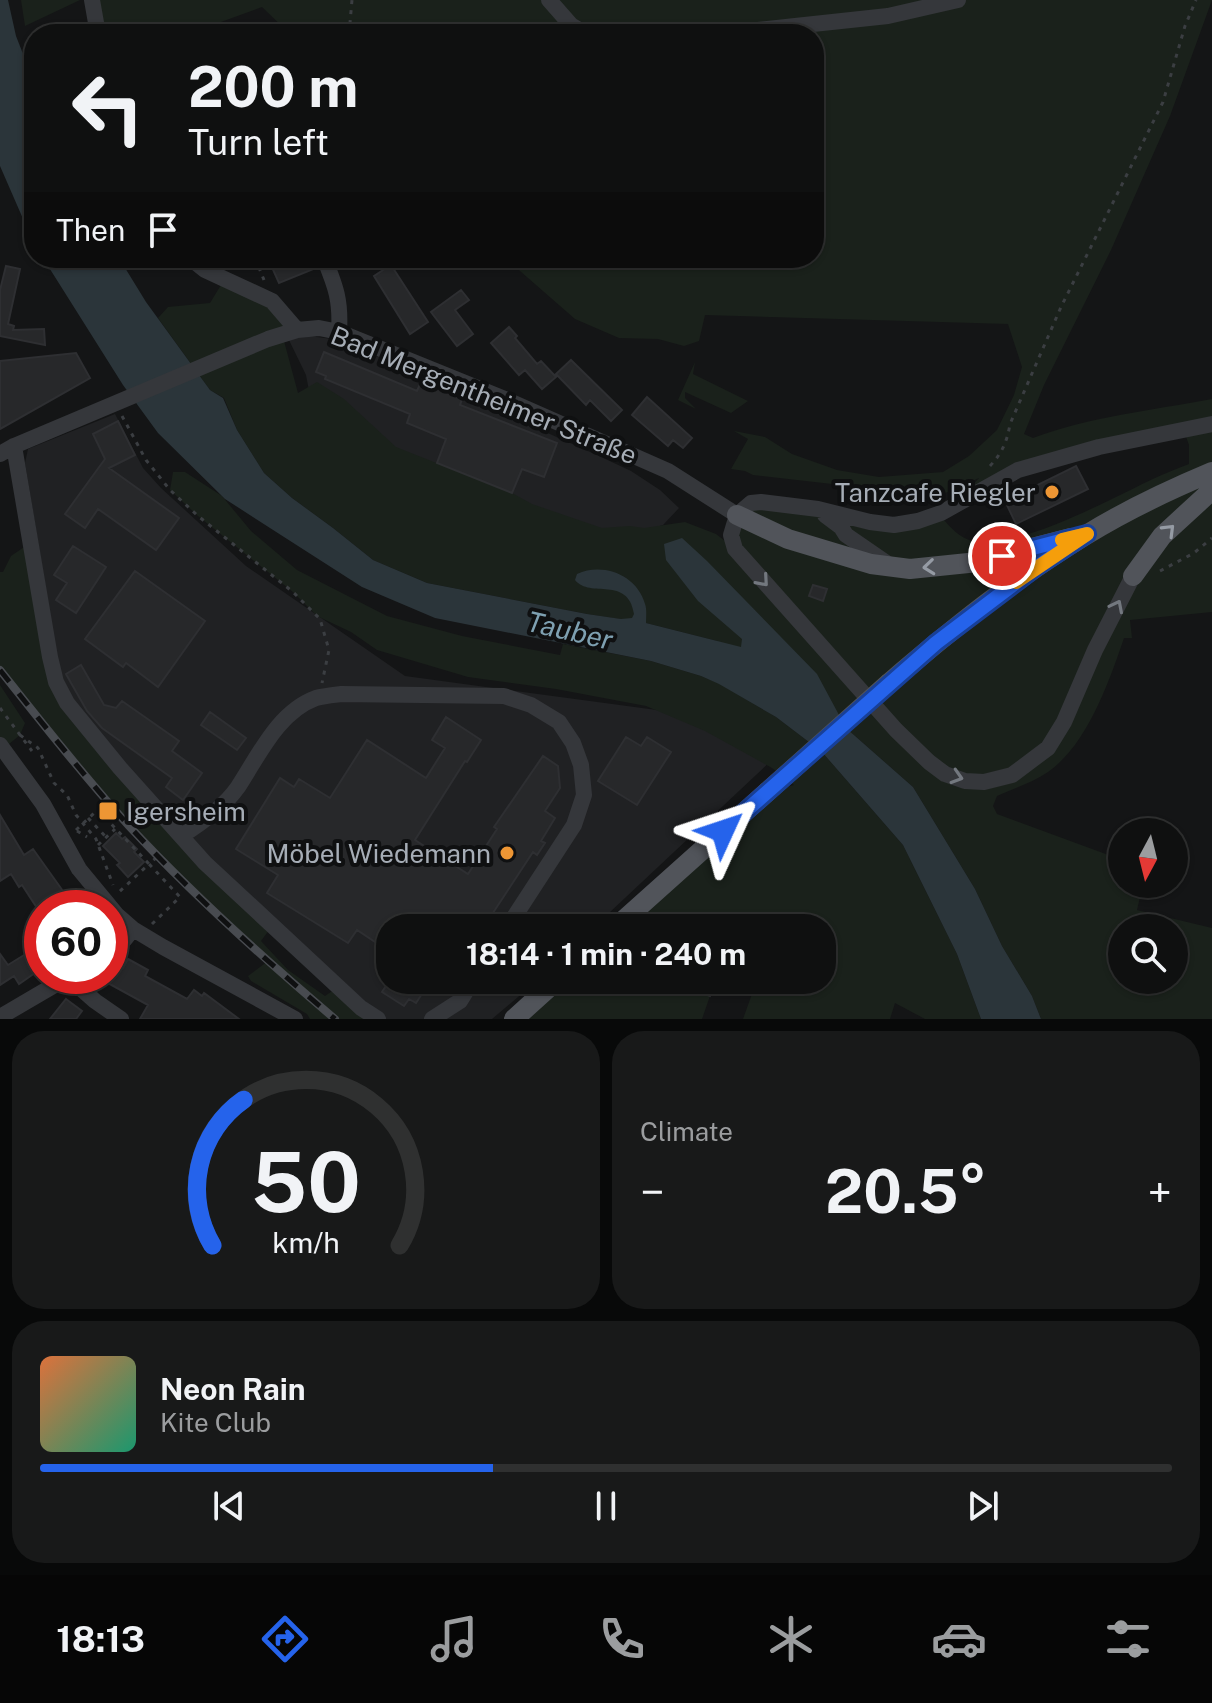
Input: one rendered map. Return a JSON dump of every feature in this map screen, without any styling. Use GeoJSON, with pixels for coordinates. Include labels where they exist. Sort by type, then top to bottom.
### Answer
{"type":"FeatureCollection","features":[{"type":"Feature","properties":{"kind":"main road"},"geometry":{"type":"LineString","coordinates":[[631,914],[889,683],[985,604],[1087,534],[1212,472]]}},
{"type":"Feature","properties":{"kind":"main road"},"geometry":{"type":"LineString","coordinates":[[1133,576],[1162,536],[1212,490]]}},
{"type":"Feature","properties":{"kind":"main road"},"geometry":{"type":"LineString","coordinates":[[737,515],[788,539],[871,564],[910,569],[978,562],[1087,534]]}},
{"type":"Feature","properties":{"kind":"main road"},"geometry":{"type":"LineString","coordinates":[[514,1019],[542,994]]}},
{"type":"Feature","properties":{"kind":"street"},"geometry":{"type":"LineString","coordinates":[[92,0],[96,24]]}},
{"type":"Feature","properties":{"kind":"street"},"geometry":{"type":"LineString","coordinates":[[549,0],[570,24]]}},
{"type":"Feature","properties":{"kind":"street"},"geometry":{"type":"LineString","coordinates":[[813,24],[888,16],[958,0]]}},
{"type":"Feature","properties":{"kind":"street"},"geometry":{"type":"LineString","coordinates":[[202,268],[272,301],[297,330]]}},
{"type":"Feature","properties":{"kind":"street"},"geometry":{"type":"LineString","coordinates":[[328,268],[341,308],[339,332]]}},
{"type":"Feature","properties":{"kind":"street","name":"Bad Mergentheimer Straße"},"geometry":{"type":"LineString","coordinates":[[7,450],[268,339],[297,330],[319,328],[339,332],[507,400],[668,471],[737,515]]}},
{"type":"Feature","properties":{"kind":"street"},"geometry":{"type":"LineString","coordinates":[[1133,576],[1095,650],[1064,722],[1048,748],[1012,775],[984,782],[965,781],[945,774],[896,730],[735,549],[731,535],[737,515],[751,503],[761,502],[818,509],[894,525],[918,521],[941,513],[1018,470],[1099,447],[1212,424]]}},
{"type":"Feature","properties":{"kind":"street"},"geometry":{"type":"LineString","coordinates":[[7,450],[56,682],[67,703],[205,863],[361,1008],[378,1019]]}},
{"type":"Feature","properties":{"kind":"street"},"geometry":{"type":"LineString","coordinates":[[818,509],[841,527],[846,535],[892,567]]}},
{"type":"Feature","properties":{"kind":"street"},"geometry":{"type":"LineString","coordinates":[[181,836],[204,821],[237,788],[279,725],[290,714],[317,698],[341,694],[504,696],[531,705],[559,722],[573,743],[581,765],[584,795],[574,825],[516,914]]}},
{"type":"Feature","properties":{"kind":"street"},"geometry":{"type":"LineString","coordinates":[[0,745],[43,804],[79,869],[117,915],[133,929],[295,1019]]}},
{"type":"Feature","properties":{"kind":"street"},"geometry":{"type":"LineString","coordinates":[[128,935],[133,929]]}},
{"type":"Feature","properties":{"kind":"street"},"geometry":{"type":"LineString","coordinates":[[0,1017],[40,994]]}},
{"type":"Feature","properties":{"kind":"street"},"geometry":{"type":"LineString","coordinates":[[87,994],[121,1019]]}},
{"type":"Feature","properties":{"kind":"street"},"geometry":{"type":"LineString","coordinates":[[432,1019],[460,1001],[464,994]]}},
{"type":"Feature","properties":{"kind":"path"},"geometry":{"type":"LineString","coordinates":[[350,24],[352,0]]}},
{"type":"Feature","properties":{"kind":"path"},"geometry":{"type":"LineString","coordinates":[[990,466],[1007,441],[1010,424],[1061,307],[1163,102],[1185,26],[1196,0]]}},
{"type":"Feature","properties":{"kind":"path"},"geometry":{"type":"LineString","coordinates":[[117,403],[146,460],[170,490],[293,592],[320,619],[329,650],[317,698]]}},
{"type":"Feature","properties":{"kind":"path"},"geometry":{"type":"LineString","coordinates":[[1133,576],[1158,572],[1194,553],[1212,538]]}},
{"type":"Feature","properties":{"kind":"path"},"geometry":{"type":"LineString","coordinates":[[0,708],[32,751]]}},
{"type":"Feature","properties":{"kind":"path"},"geometry":{"type":"LineString","coordinates":[[20,735],[38,748],[54,783],[67,795],[76,815],[96,839],[117,894],[156,858]]}},
{"type":"Feature","properties":{"kind":"path"},"geometry":{"type":"LineString","coordinates":[[87,837],[75,829],[105,803]]}},
{"type":"Feature","properties":{"kind":"path"},"geometry":{"type":"LineString","coordinates":[[98,810],[180,897],[155,921]]}},
{"type":"Feature","properties":{"kind":"path"},"geometry":{"type":"LineString","coordinates":[[88,818],[106,837]]}},
{"type":"Feature","properties":{"kind":"path"},"geometry":{"type":"LineString","coordinates":[[98,845],[115,829]]}},
{"type":"Feature","properties":{"kind":"shaded area"},"geometry":{"type":"Polygon","coordinates":[[[21,0],[80,0],[29,24],[25,24],[21,0]]]}},
{"type":"Feature","properties":{"kind":"shaded area"},"geometry":{"type":"Polygon","coordinates":[[[92,0],[1212,0],[1170,116],[1024,434],[1033,438],[1099,419],[1212,399],[1212,612],[1130,620],[1132,638],[1124,638],[1095,711],[1074,746],[1048,772],[997,796],[993,806],[997,814],[1108,855],[1108,898],[1140,898],[1137,910],[1154,914],[1108,914],[1108,994],[1188,994],[1188,922],[1212,928],[1212,1019],[1041,1019],[975,889],[913,787],[846,728],[720,650],[717,641],[646,623],[427,583],[373,560],[264,473],[237,430],[224,398],[210,390],[158,318],[168,307],[210,303],[224,280],[272,301],[297,330],[284,341],[298,393],[317,382],[344,399],[396,447],[512,493],[532,504],[602,528],[644,528],[685,522],[716,534],[734,548],[731,535],[751,503],[870,522],[943,519],[959,535],[972,541],[991,542],[1038,531],[1064,521],[1189,464],[1189,445],[1184,431],[1018,470],[954,506],[979,478],[923,503],[898,504],[863,499],[832,484],[753,475],[731,469],[748,439],[734,431],[765,437],[792,454],[837,470],[879,477],[943,472],[969,456],[997,430],[1014,395],[1022,367],[1008,324],[705,315],[699,341],[684,346],[658,339],[619,338],[575,319],[516,268],[824,268],[824,24],[280,24],[262,7],[215,24],[96,24],[92,0]]]}},
{"type":"Feature","properties":{"kind":"shaded area"},"geometry":{"type":"Polygon","coordinates":[[[309,336],[332,339],[358,348],[599,456],[631,471],[660,490],[679,508],[663,525],[636,534],[612,534],[443,476],[311,401],[306,375],[288,338],[309,336]]]}},
{"type":"Feature","properties":{"kind":"shaded area"},"geometry":{"type":"Polygon","coordinates":[[[695,362],[693,374],[748,401],[731,413],[685,392],[685,398],[696,409],[678,400],[695,362]]]}},
{"type":"Feature","properties":{"kind":"shaded area"},"geometry":{"type":"Polygon","coordinates":[[[115,414],[143,468],[246,566],[405,676],[679,713],[773,759],[608,914],[376,914],[376,994],[521,994],[492,1019],[384,1019],[213,861],[144,787],[73,699],[57,656],[25,463],[28,449],[115,414]]]}},
{"type":"Feature","properties":{"kind":"shaded area"},"geometry":{"type":"Polygon","coordinates":[[[173,472],[185,472],[222,496],[251,531],[297,570],[387,616],[462,636],[560,655],[563,644],[651,661],[720,684],[776,717],[822,752],[903,845],[957,954],[981,1019],[925,1019],[895,1003],[890,1019],[743,1019],[752,994],[836,994],[836,914],[631,914],[767,792],[794,785],[772,768],[705,731],[646,706],[468,677],[377,650],[351,632],[317,616],[293,592],[170,490],[173,472]]]}},
{"type":"Feature","properties":{"kind":"shaded area"},"geometry":{"type":"Polygon","coordinates":[[[30,543],[67,703],[272,926],[261,941],[288,970],[325,996],[338,987],[376,1019],[310,1019],[307,1014],[251,981],[248,976],[268,961],[203,902],[130,826],[0,670],[0,572],[3,572],[11,556],[30,543]]]}},
{"type":"Feature","properties":{"kind":"shaded area"},"geometry":{"type":"Polygon","coordinates":[[[0,685],[25,723],[20,735],[3,749],[0,745],[0,685]]]}},
{"type":"Feature","properties":{"kind":"shaded area"},"geometry":{"type":"Polygon","coordinates":[[[542,994],[710,996],[702,1019],[514,1019],[542,994]]]}},
{"type":"Feature","properties":{"kind":"water"},"geometry":{"type":"Polygon","coordinates":[[[0,0],[8,0],[24,56],[24,221],[0,166],[0,0]]]}},
{"type":"Feature","properties":{"kind":"water","name":"Tauber"},"geometry":{"type":"Polygon","coordinates":[[[49,268],[125,268],[210,390],[223,398],[237,430],[264,473],[373,560],[427,583],[587,614],[632,618],[634,614],[630,602],[624,595],[617,591],[590,588],[575,580],[577,574],[587,571],[608,571],[635,585],[646,606],[646,623],[741,647],[742,639],[698,601],[666,560],[664,544],[682,538],[817,674],[846,728],[913,787],[975,889],[1041,1019],[981,1019],[957,954],[903,845],[822,752],[776,717],[701,676],[651,661],[435,618],[362,587],[225,499],[158,433],[123,385],[49,268]]]}},
{"type":"Feature","properties":{"kind":"building"},"geometry":{"type":"Polygon","coordinates":[[[6,266],[20,269],[8,324],[14,326],[13,330],[44,329],[45,345],[0,336],[0,290],[6,266]]]}},
{"type":"Feature","properties":{"kind":"building"},"geometry":{"type":"Polygon","coordinates":[[[272,268],[316,268],[279,283],[272,268]]]}},
{"type":"Feature","properties":{"kind":"building"},"geometry":{"type":"Polygon","coordinates":[[[386,268],[393,268],[428,322],[410,334],[374,276],[386,268]]]}},
{"type":"Feature","properties":{"kind":"building"},"geometry":{"type":"Polygon","coordinates":[[[461,290],[469,300],[455,310],[473,334],[457,346],[431,312],[461,290]]]}},
{"type":"Feature","properties":{"kind":"building"},"geometry":{"type":"Polygon","coordinates":[[[509,327],[537,364],[541,361],[556,377],[542,389],[525,370],[519,375],[491,343],[509,327]]]}},
{"type":"Feature","properties":{"kind":"building"},"geometry":{"type":"Polygon","coordinates":[[[324,352],[417,391],[421,382],[462,399],[460,405],[557,443],[544,477],[522,469],[512,493],[437,463],[446,439],[407,423],[410,414],[325,379],[326,376],[316,372],[324,352]]]}},
{"type":"Feature","properties":{"kind":"building"},"geometry":{"type":"Polygon","coordinates":[[[76,353],[90,378],[0,429],[0,361],[76,353]]]}},
{"type":"Feature","properties":{"kind":"building"},"geometry":{"type":"Polygon","coordinates":[[[571,360],[622,410],[611,421],[590,400],[586,405],[556,374],[571,360]]]}},
{"type":"Feature","properties":{"kind":"building"},"geometry":{"type":"Polygon","coordinates":[[[647,397],[692,438],[683,448],[673,440],[668,446],[632,415],[647,397]]]}},
{"type":"Feature","properties":{"kind":"building"},"geometry":{"type":"Polygon","coordinates":[[[118,421],[135,455],[109,468],[179,518],[156,550],[98,509],[85,528],[65,514],[105,459],[93,434],[118,421]]]}},
{"type":"Feature","properties":{"kind":"building","name":"Tanzcafe Riegler"},"geometry":{"type":"Polygon","coordinates":[[[1076,466],[1088,489],[1016,524],[1005,501],[1076,466]]]}},
{"type":"Feature","properties":{"kind":"building"},"geometry":{"type":"Polygon","coordinates":[[[73,546],[106,567],[76,613],[56,600],[67,583],[54,575],[73,546]]]}},
{"type":"Feature","properties":{"kind":"building"},"geometry":{"type":"Polygon","coordinates":[[[135,571],[205,621],[158,687],[126,663],[123,667],[85,639],[135,571]]]}},
{"type":"Feature","properties":{"kind":"building"},"geometry":{"type":"Polygon","coordinates":[[[813,585],[827,589],[823,601],[809,596],[813,585]]]}},
{"type":"Feature","properties":{"kind":"building"},"geometry":{"type":"Polygon","coordinates":[[[81,665],[104,705],[116,708],[122,701],[179,741],[172,751],[202,773],[183,800],[166,787],[172,778],[102,728],[87,711],[66,674],[81,665]]]}},
{"type":"Feature","properties":{"kind":"building"},"geometry":{"type":"Polygon","coordinates":[[[210,712],[246,738],[237,750],[201,725],[210,712]]]}},
{"type":"Feature","properties":{"kind":"building"},"geometry":{"type":"Polygon","coordinates":[[[446,717],[481,740],[415,840],[468,874],[497,829],[494,827],[543,756],[558,766],[560,788],[545,811],[555,818],[541,841],[545,843],[537,855],[533,852],[492,914],[376,914],[376,943],[357,930],[348,943],[267,893],[278,875],[236,849],[280,778],[294,787],[299,779],[330,798],[367,740],[426,778],[445,748],[432,740],[446,717]]]}},
{"type":"Feature","properties":{"kind":"building"},"geometry":{"type":"Polygon","coordinates":[[[626,737],[641,746],[647,737],[671,752],[637,805],[598,781],[626,737]]]}},
{"type":"Feature","properties":{"kind":"building"},"geometry":{"type":"Polygon","coordinates":[[[0,815],[24,855],[33,849],[62,890],[25,890],[22,885],[19,887],[11,874],[0,881],[0,815]]]}},
{"type":"Feature","properties":{"kind":"building"},"geometry":{"type":"Polygon","coordinates":[[[116,833],[137,849],[134,852],[144,862],[128,877],[117,865],[120,863],[103,846],[116,833]]]}},
{"type":"Feature","properties":{"kind":"building"},"geometry":{"type":"Polygon","coordinates":[[[0,954],[8,965],[24,955],[24,981],[19,984],[14,976],[0,985],[0,954]]]}},
{"type":"Feature","properties":{"kind":"building"},"geometry":{"type":"Polygon","coordinates":[[[128,959],[148,970],[145,976],[187,999],[194,990],[202,996],[204,993],[239,1019],[140,1019],[148,1005],[128,994],[128,959]]]}},
{"type":"Feature","properties":{"kind":"building"},"geometry":{"type":"Polygon","coordinates":[[[385,994],[422,994],[416,1003],[409,999],[404,1006],[385,994]]]}},
{"type":"Feature","properties":{"kind":"building"},"geometry":{"type":"Polygon","coordinates":[[[66,999],[82,1011],[76,1019],[50,1019],[66,999]]]}},
{"type":"Feature","properties":{"kind":"railway"},"geometry":{"type":"LineString","coordinates":[[0,670],[96,788],[153,852],[229,926],[335,1019]]}},
{"type":"Feature","properties":{"kind":"slow traffic"},"geometry":{"type":"LineString","coordinates":[[1016,582],[1087,534],[1062,540]]}},
{"type":"Feature","properties":{"kind":"place","name":"Tanzcafe Riegler"},"geometry":{"type":"Point","coordinates":[1052,492]}},
{"type":"Feature","properties":{"kind":"place","name":"Igersheim"},"geometry":{"type":"Point","coordinates":[108,811]}},
{"type":"Feature","properties":{"kind":"place","name":"Möbel Wiedemann"},"geometry":{"type":"Point","coordinates":[507,853]}},
{"type":"Feature","properties":{"kind":"route"},"geometry":{"type":"LineString","coordinates":[[723,831],[936,643],[985,604],[1087,534],[1002,556]]}}]}
